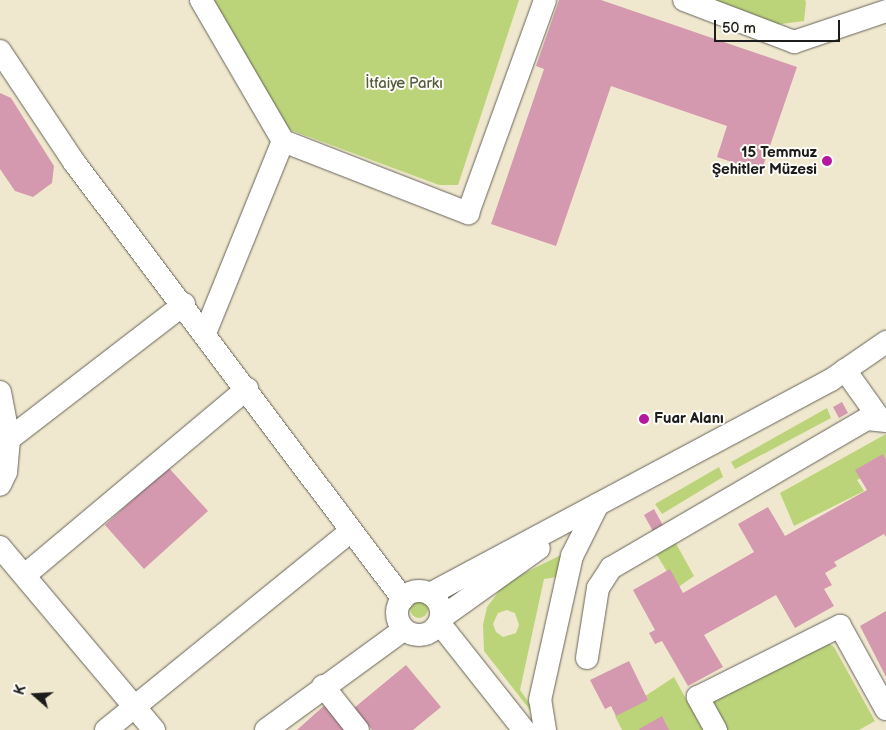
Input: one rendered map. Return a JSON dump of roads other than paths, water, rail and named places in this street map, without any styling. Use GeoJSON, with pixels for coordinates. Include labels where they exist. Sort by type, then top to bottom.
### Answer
{"type":"FeatureCollection","features":[{"type":"Feature","properties":{"kind":"street"},"geometry":{"type":"LineString","coordinates":[[201,0],[283,141],[468,213],[545,0]]}},
{"type":"Feature","properties":{"kind":"street"},"geometry":{"type":"LineString","coordinates":[[684,0],[794,42],[886,11]]}},
{"type":"Feature","properties":{"kind":"street"},"geometry":{"type":"LineString","coordinates":[[0,51],[74,162],[184,304],[403,599]]}},
{"type":"Feature","properties":{"kind":"street"},"geometry":{"type":"LineString","coordinates":[[205,332],[283,141]]}},
{"type":"Feature","properties":{"kind":"street"},"geometry":{"type":"LineString","coordinates":[[9,439],[184,304]]}},
{"type":"Feature","properties":{"kind":"street"},"geometry":{"type":"LineString","coordinates":[[849,367],[886,342]]}},
{"type":"Feature","properties":{"kind":"street"},"geometry":{"type":"LineString","coordinates":[[430,594],[849,367],[886,350]]}},
{"type":"Feature","properties":{"kind":"street"},"geometry":{"type":"LineString","coordinates":[[849,367],[883,420]]}},
{"type":"Feature","properties":{"kind":"street"},"geometry":{"type":"LineString","coordinates":[[25,574],[247,389]]}},
{"type":"Feature","properties":{"kind":"street"},"geometry":{"type":"LineString","coordinates":[[0,392],[9,439],[6,472],[0,485]]}},
{"type":"Feature","properties":{"kind":"street"},"geometry":{"type":"LineString","coordinates":[[587,658],[598,588],[611,568],[868,419],[883,420]]}},
{"type":"Feature","properties":{"kind":"street"},"geometry":{"type":"LineString","coordinates":[[437,625],[442,610],[436,597],[416,592],[398,603],[396,617],[403,630],[416,636],[437,625],[598,504]]}},
{"type":"Feature","properties":{"kind":"street"},"geometry":{"type":"LineString","coordinates":[[545,730],[540,700],[572,556],[598,504]]}},
{"type":"Feature","properties":{"kind":"street"},"geometry":{"type":"LineString","coordinates":[[106,730],[351,531]]}},
{"type":"Feature","properties":{"kind":"street"},"geometry":{"type":"LineString","coordinates":[[0,547],[25,574],[154,730]]}},
{"type":"Feature","properties":{"kind":"street"},"geometry":{"type":"LineString","coordinates":[[437,625],[508,730]]}},
{"type":"Feature","properties":{"kind":"street"},"geometry":{"type":"LineString","coordinates":[[437,625],[524,730]]}},
{"type":"Feature","properties":{"kind":"street"},"geometry":{"type":"LineString","coordinates":[[716,730],[698,697],[840,626],[886,709]]}},
{"type":"Feature","properties":{"kind":"street"},"geometry":{"type":"LineString","coordinates":[[266,730],[323,686],[403,630]]}},
{"type":"Feature","properties":{"kind":"street"},"geometry":{"type":"LineString","coordinates":[[323,686],[358,730]]}},
{"type":"Feature","properties":{"kind":"place","name":"15 Temmuz Şehitler Müzesi"},"geometry":{"type":"Point","coordinates":[827,161]}},
{"type":"Feature","properties":{"kind":"place","name":"Fuar Alanı"},"geometry":{"type":"Point","coordinates":[644,419]}},
{"type":"Feature","properties":{"kind":"park label","name":"İtfaiye Parkı"},"geometry":{"type":"Point","coordinates":[404,84]}}]}
